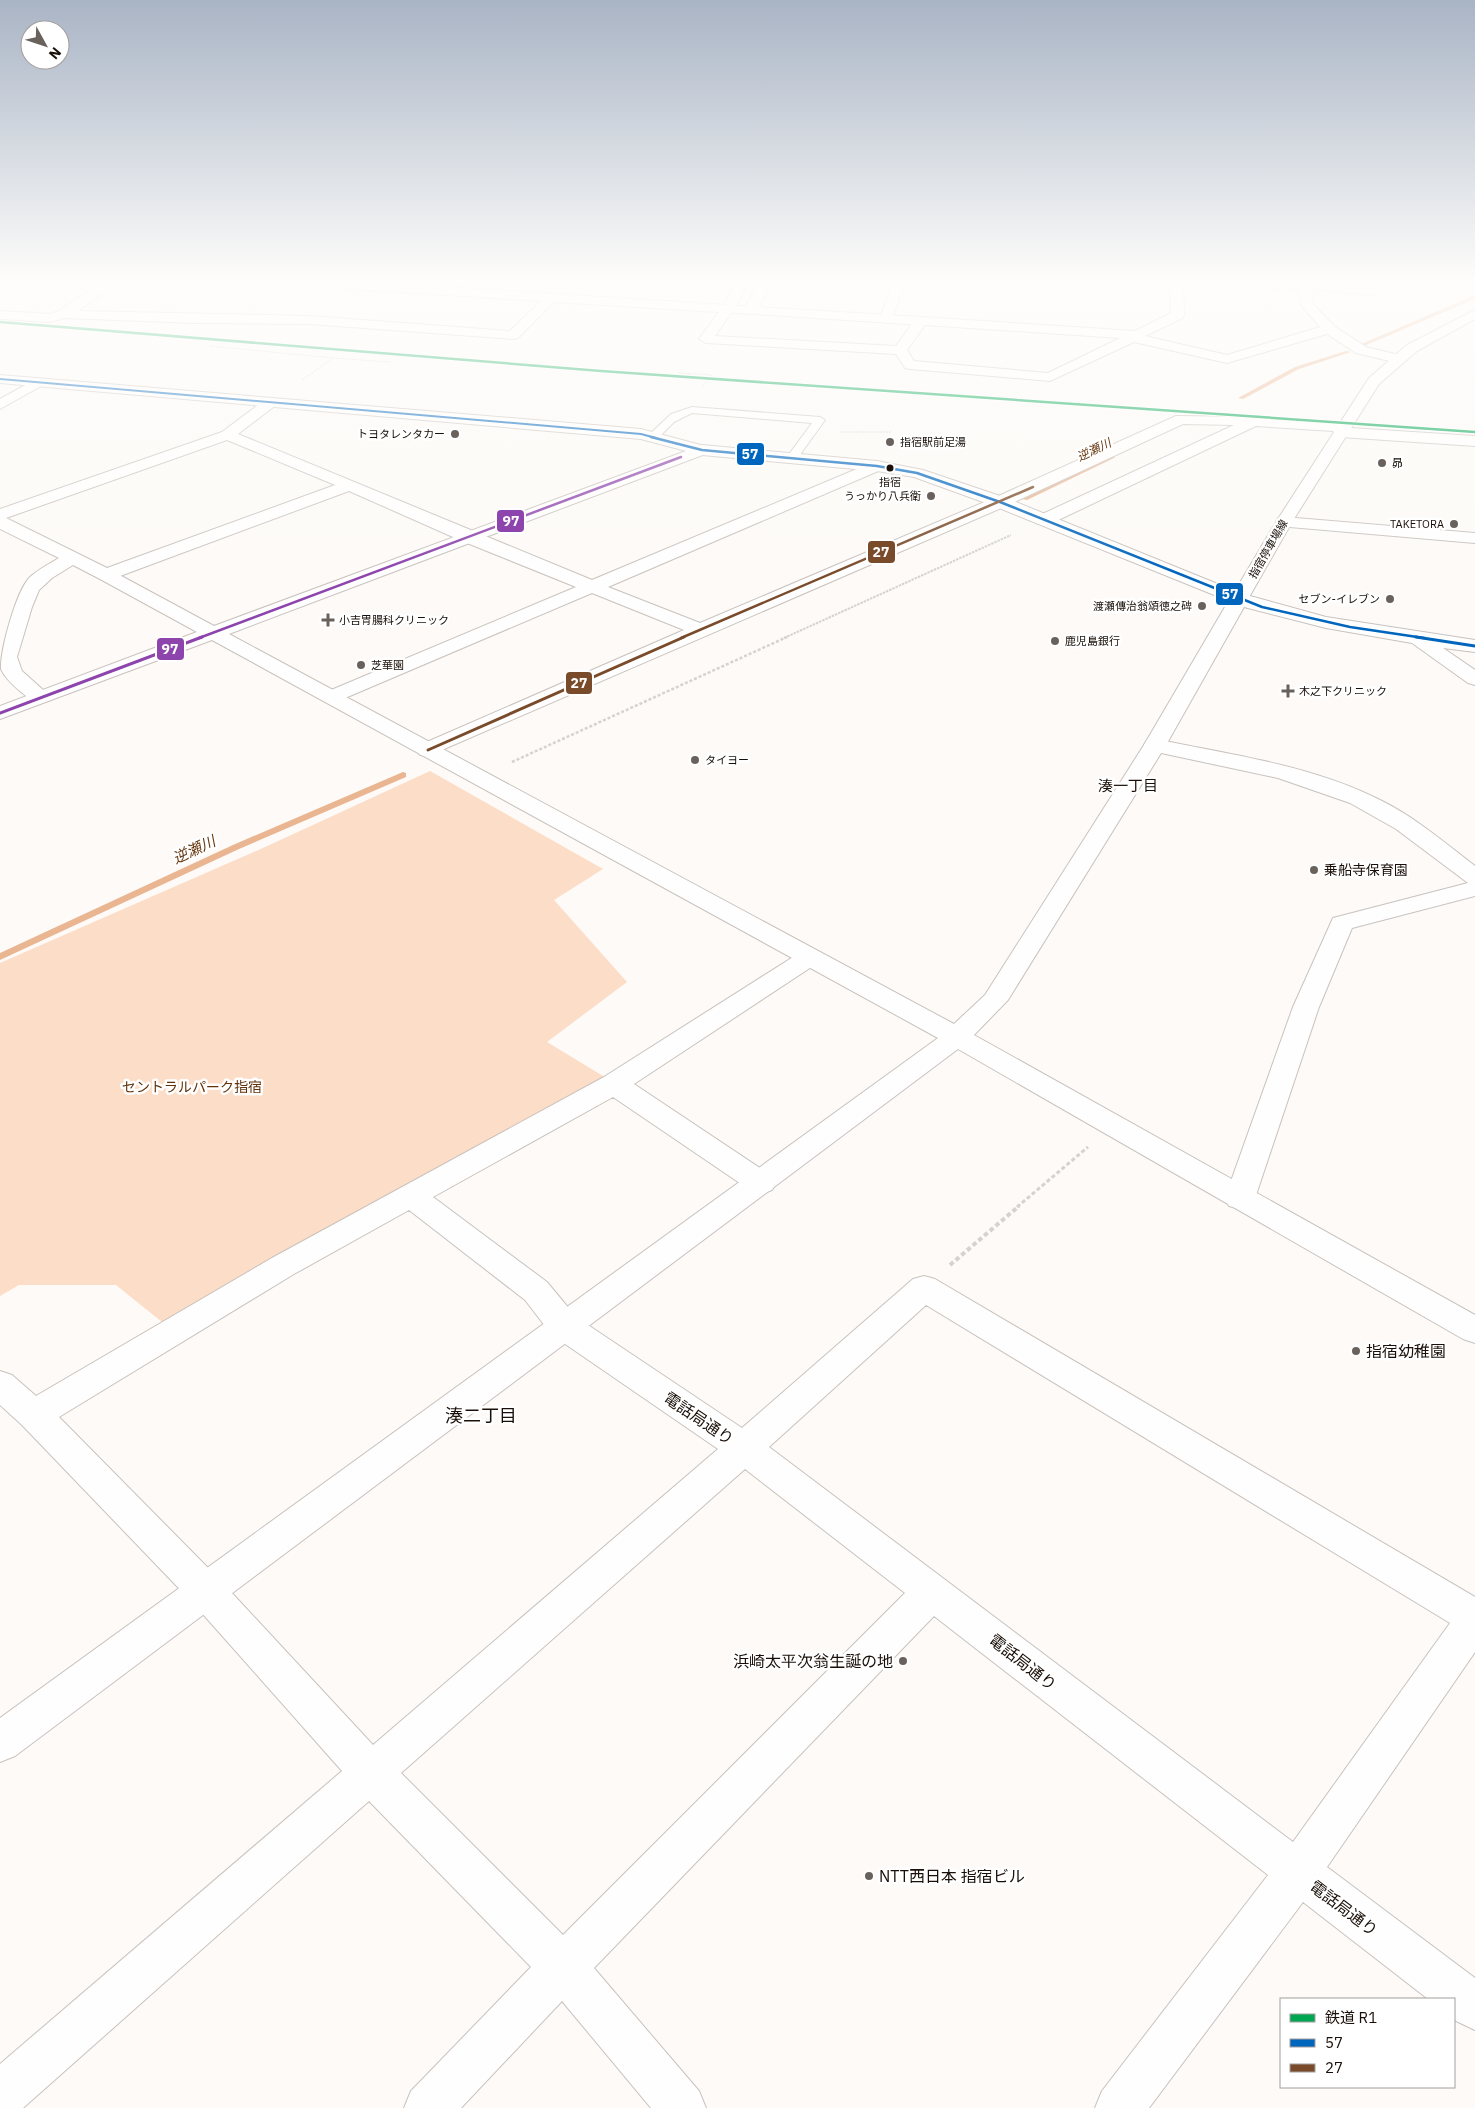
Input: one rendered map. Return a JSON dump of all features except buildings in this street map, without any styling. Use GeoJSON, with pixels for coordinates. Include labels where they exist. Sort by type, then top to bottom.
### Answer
{"type":"FeatureCollection","features":[{"type":"Feature","properties":{"kind":"street","name":"指宿停車場線"},"geometry":{"type":"LineString","coordinates":[[0,1742],[957,1037],[995,1000],[1155,745],[1284,522],[1341,430],[1379,376]]}},
{"type":"Feature","properties":{"kind":"street"},"geometry":{"type":"LineString","coordinates":[[0,378],[654,436],[702,450],[794,457],[878,466],[917,473],[1000,502],[1239,599],[1312,620],[1475,646]]}},
{"type":"Feature","properties":{"kind":"street"},"geometry":{"type":"LineString","coordinates":[[0,405],[38,382]]}},
{"type":"Feature","properties":{"kind":"street"},"geometry":{"type":"LineString","coordinates":[[0,515],[227,435],[271,402]]}},
{"type":"Feature","properties":{"kind":"street"},"geometry":{"type":"LineString","coordinates":[[428,750],[700,630],[1000,502],[1182,419],[1254,421],[1474,444]]}},
{"type":"Feature","properties":{"kind":"street"},"geometry":{"type":"LineString","coordinates":[[1044,520],[1254,421]]}},
{"type":"Feature","properties":{"kind":"street"},"geometry":{"type":"LineString","coordinates":[[227,435],[350,485],[468,538],[700,630]]}},
{"type":"Feature","properties":{"kind":"street"},"geometry":{"type":"LineString","coordinates":[[0,713],[702,450]]}},
{"type":"Feature","properties":{"kind":"street"},"geometry":{"type":"LineString","coordinates":[[331,697],[878,466]]}},
{"type":"Feature","properties":{"kind":"street"},"geometry":{"type":"LineString","coordinates":[[106,575],[350,485]]}},
{"type":"Feature","properties":{"kind":"street"},"geometry":{"type":"LineString","coordinates":[[0,522],[106,575],[957,1037],[1475,1330]]}},
{"type":"Feature","properties":{"kind":"street"},"geometry":{"type":"LineString","coordinates":[[1284,522],[1475,538]]}},
{"type":"Feature","properties":{"kind":"street"},"geometry":{"type":"LineString","coordinates":[[41,698],[8,667],[7,657],[28,593],[36,582],[53,569],[74,558]]}},
{"type":"Feature","properties":{"kind":"street"},"geometry":{"type":"LineString","coordinates":[[1416,638],[1475,679]]}},
{"type":"Feature","properties":{"kind":"street"},"geometry":{"type":"LineString","coordinates":[[1155,745],[1307,779],[1358,798],[1401,821],[1475,878]]}},
{"type":"Feature","properties":{"kind":"street"},"geometry":{"type":"LineString","coordinates":[[1240,1198],[1306,1007],[1342,923],[1475,890]]}},
{"type":"Feature","properties":{"kind":"street"},"geometry":{"type":"LineString","coordinates":[[34,1415],[283,1266],[412,1197],[614,1084],[810,957]]}},
{"type":"Feature","properties":{"kind":"street"},"geometry":{"type":"LineString","coordinates":[[614,1084],[761,1183]]}},
{"type":"Feature","properties":{"kind":"street","name":"電話局通り"},"geometry":{"type":"LineString","coordinates":[[412,1197],[536,1291],[564,1326],[744,1448],[1475,2007]]}},
{"type":"Feature","properties":{"kind":"street"},"geometry":{"type":"LineString","coordinates":[[0,2096],[372,1774],[924,1288],[1475,1618],[1298,1872],[1119,2108]]}},
{"type":"Feature","properties":{"kind":"street"},"geometry":{"type":"LineString","coordinates":[[0,1385],[34,1415],[206,1591],[372,1774],[563,1966],[682,2108]]}},
{"type":"Feature","properties":{"kind":"street"},"geometry":{"type":"LineString","coordinates":[[428,2108],[563,1966],[932,1592]]}},
{"type":"Feature","properties":{"kind":"lane"},"geometry":{"type":"LineString","coordinates":[[654,436],[674,415],[706,410],[820,420],[794,457]]}},
{"type":"Feature","properties":{"kind":"path"},"geometry":{"type":"LineString","coordinates":[[271,402],[307,376]]}},
{"type":"Feature","properties":{"kind":"path"},"geometry":{"type":"LineString","coordinates":[[702,388],[711,376]]}},
{"type":"Feature","properties":{"kind":"path"},"geometry":{"type":"LineString","coordinates":[[812,432],[891,432]]}},
{"type":"Feature","properties":{"kind":"path"},"geometry":{"type":"LineString","coordinates":[[478,778],[1044,520]]}},
{"type":"Feature","properties":{"kind":"path"},"geometry":{"type":"LineString","coordinates":[[924,1288],[1113,1126]]}},
{"type":"Feature","properties":{"kind":"green space","name":"セントラルパーク指宿"},"geometry":{"type":"Polygon","coordinates":[[[430,771],[603,869],[554,900],[627,982],[547,1042],[608,1079],[162,1322],[116,1285],[19,1285],[0,1296],[0,963],[263,848],[430,771]]]}},
{"type":"Feature","properties":{"kind":"waterway","name":"逆瀬川"},"geometry":{"type":"LineString","coordinates":[[1241,398],[1281,376]]}},
{"type":"Feature","properties":{"kind":"waterway","name":"逆瀬川"},"geometry":{"type":"LineString","coordinates":[[1025,499],[1112,457]]}},
{"type":"Feature","properties":{"kind":"waterway","name":"逆瀬川"},"geometry":{"type":"LineString","coordinates":[[0,957],[236,847],[403,775]]}},
{"type":"Feature","properties":{"kind":"rail line","name":"R1"},"geometry":{"type":"LineString","coordinates":[[678,376],[1475,432]]}},
{"type":"Feature","properties":{"kind":"transit line","name":"57"},"geometry":{"type":"LineString","coordinates":[[0,379],[641,434],[702,450],[877,466],[917,473],[1000,502],[1262,607],[1350,627],[1475,646]]}},
{"type":"Feature","properties":{"kind":"transit line","name":"97"},"geometry":{"type":"LineString","coordinates":[[0,713],[681,457]]}},
{"type":"Feature","properties":{"kind":"transit line","name":"27"},"geometry":{"type":"LineString","coordinates":[[428,750],[700,630],[1033,487]]}},
{"type":"Feature","properties":{"kind":"place","name":"トヨタレンタカー"},"geometry":{"type":"Point","coordinates":[455,434]}},
{"type":"Feature","properties":{"kind":"place","name":"指宿駅前足湯"},"geometry":{"type":"Point","coordinates":[890,442]}},
{"type":"Feature","properties":{"kind":"place","name":"昴"},"geometry":{"type":"Point","coordinates":[1382,463]}},
{"type":"Feature","properties":{"kind":"place","name":"指宿"},"geometry":{"type":"Point","coordinates":[890,468]}},
{"type":"Feature","properties":{"kind":"place","name":"うっかり八兵衛"},"geometry":{"type":"Point","coordinates":[931,496]}},
{"type":"Feature","properties":{"kind":"place","name":"TAKETORA"},"geometry":{"type":"Point","coordinates":[1454,524]}},
{"type":"Feature","properties":{"kind":"place","name":"セブン-イレブン"},"geometry":{"type":"Point","coordinates":[1390,599]}},
{"type":"Feature","properties":{"kind":"place","name":"渡瀬傳治翁頌徳之碑"},"geometry":{"type":"Point","coordinates":[1202,606]}},
{"type":"Feature","properties":{"kind":"place","name":"小吉胃腸科クリニック"},"geometry":{"type":"Point","coordinates":[328,620]}},
{"type":"Feature","properties":{"kind":"place","name":"鹿児島銀行"},"geometry":{"type":"Point","coordinates":[1055,641]}},
{"type":"Feature","properties":{"kind":"place","name":"芝華園"},"geometry":{"type":"Point","coordinates":[361,665]}},
{"type":"Feature","properties":{"kind":"place","name":"木之下クリニック"},"geometry":{"type":"Point","coordinates":[1288,691]}},
{"type":"Feature","properties":{"kind":"place","name":"タイヨー"},"geometry":{"type":"Point","coordinates":[695,760]}},
{"type":"Feature","properties":{"kind":"place","name":"乗船寺保育園"},"geometry":{"type":"Point","coordinates":[1314,870]}},
{"type":"Feature","properties":{"kind":"place","name":"指宿幼稚園"},"geometry":{"type":"Point","coordinates":[1356,1351]}},
{"type":"Feature","properties":{"kind":"place","name":"浜崎太平次翁生誕の地"},"geometry":{"type":"Point","coordinates":[903,1661]}},
{"type":"Feature","properties":{"kind":"place","name":"NTT西日本 指宿ビル"},"geometry":{"type":"Point","coordinates":[869,1876]}},
{"type":"Feature","properties":{"kind":"district","name":"湊一丁目"},"geometry":{"type":"Point","coordinates":[1128,786]}},
{"type":"Feature","properties":{"kind":"district","name":"湊二丁目"},"geometry":{"type":"Point","coordinates":[481,1416]}}]}
